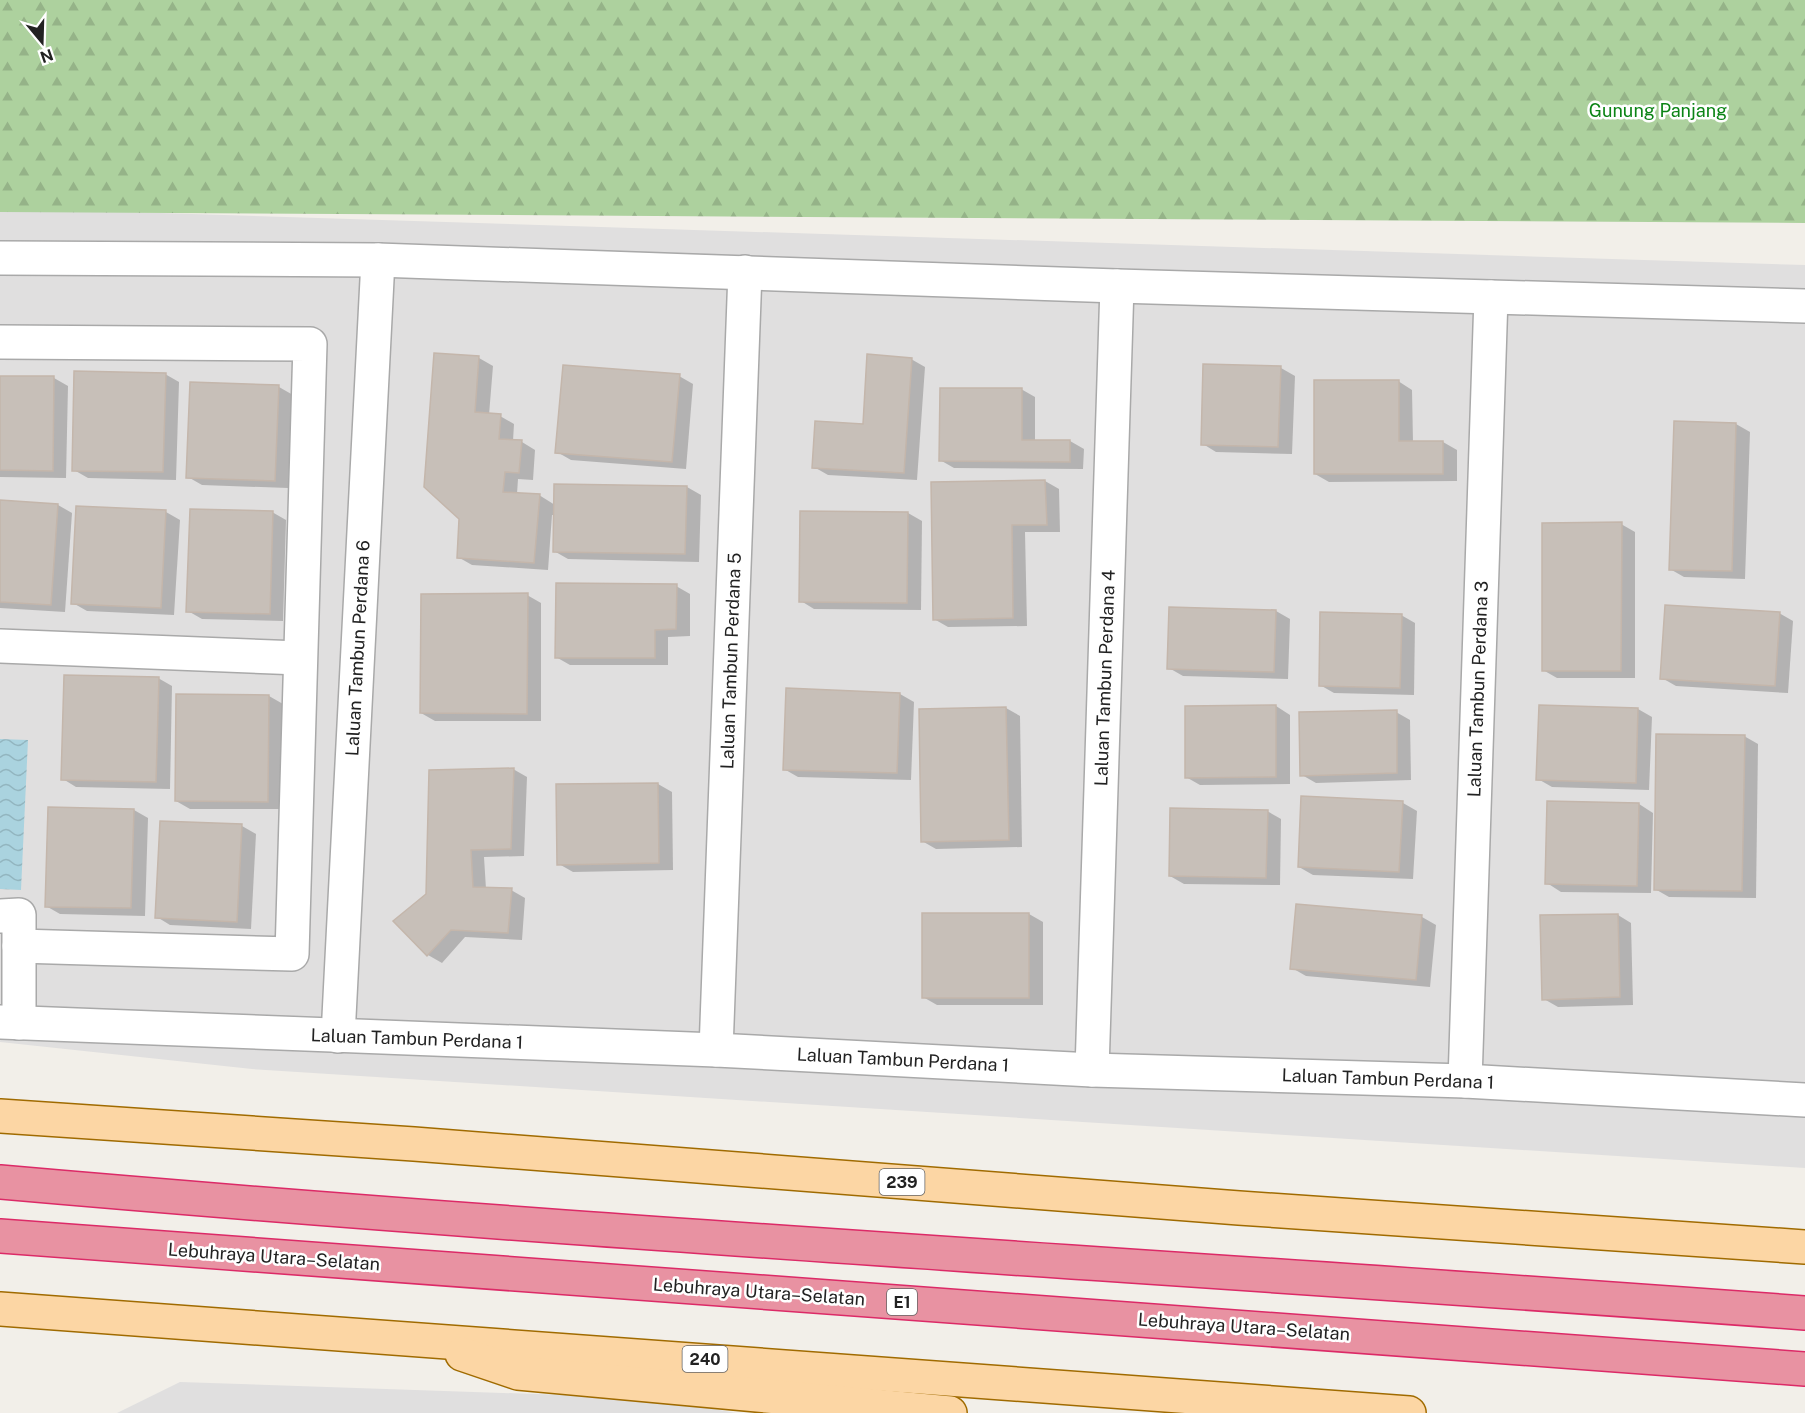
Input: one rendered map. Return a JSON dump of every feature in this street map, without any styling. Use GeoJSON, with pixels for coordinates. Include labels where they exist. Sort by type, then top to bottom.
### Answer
{"type":"FeatureCollection","features":[{"type":"Feature","properties":{"kind":"highway"},"geometry":{"type":"LineString","coordinates":[[0,1182],[738,1241],[1368,1280],[1805,1314]]}},
{"type":"Feature","properties":{"kind":"highway","name":"Lebuhraya Utara–Selatan"},"geometry":{"type":"LineString","coordinates":[[0,1236],[1805,1369]]}},
{"type":"Feature","properties":{"kind":"main road","name":"239"},"geometry":{"type":"LineString","coordinates":[[0,1116],[403,1143],[1239,1209],[1805,1247]]}},
{"type":"Feature","properties":{"kind":"main road","name":"240"},"geometry":{"type":"LineString","coordinates":[[0,1309],[1409,1413]]}},
{"type":"Feature","properties":{"kind":"main road"},"geometry":{"type":"LineString","coordinates":[[415,1338],[518,1373],[950,1413]]}},
{"type":"Feature","properties":{"kind":"street"},"geometry":{"type":"LineString","coordinates":[[0,258],[378,260],[1117,286],[1805,306]]}},
{"type":"Feature","properties":{"kind":"street","name":"Laluan Tambun Perdana 6"},"geometry":{"type":"LineString","coordinates":[[338,1036],[378,260]]}},
{"type":"Feature","properties":{"kind":"street","name":"Laluan Tambun Perdana 5"},"geometry":{"type":"LineString","coordinates":[[716,1050],[745,272]]}},
{"type":"Feature","properties":{"kind":"street","name":"Laluan Tambun Perdana 4"},"geometry":{"type":"LineString","coordinates":[[1092,1070],[1117,286]]}},
{"type":"Feature","properties":{"kind":"street","name":"Laluan Tambun Perdana 3"},"geometry":{"type":"LineString","coordinates":[[1465,1081],[1491,297]]}},
{"type":"Feature","properties":{"kind":"street"},"geometry":{"type":"LineString","coordinates":[[0,342],[310,344],[292,954],[19,946]]}},
{"type":"Feature","properties":{"kind":"street"},"geometry":{"type":"LineString","coordinates":[[0,646],[300,658]]}},
{"type":"Feature","properties":{"kind":"street"},"geometry":{"type":"LineString","coordinates":[[0,916],[19,915],[19,946],[9,1022]]}},
{"type":"Feature","properties":{"kind":"street","name":"Laluan Tambun Perdana 1"},"geometry":{"type":"LineString","coordinates":[[9,1022],[716,1050],[1092,1070],[1465,1081],[1805,1100]]}},
{"type":"Feature","properties":{"kind":"shaded area"},"geometry":{"type":"Polygon","coordinates":[[[0,208],[1805,265],[1805,1168],[252,1069],[0,1042],[0,208]]]}},
{"type":"Feature","properties":{"kind":"shaded area"},"geometry":{"type":"Polygon","coordinates":[[[180,1382],[652,1398],[736,1413],[117,1413],[180,1382]]]}},
{"type":"Feature","properties":{"kind":"green space","name":"Gunung Panjang"},"geometry":{"type":"Polygon","coordinates":[[[0,0],[1805,0],[1805,223],[0,212],[0,0]]]}},
{"type":"Feature","properties":{"kind":"water"},"geometry":{"type":"Polygon","coordinates":[[[0,739],[28,740],[21,890],[0,889],[0,739]]]}},
{"type":"Feature","properties":{"kind":"building"},"geometry":{"type":"Polygon","coordinates":[[[434,353],[479,356],[475,412],[501,414],[499,439],[522,440],[519,473],[505,472],[503,492],[540,494],[534,563],[457,558],[459,519],[424,487],[434,353]]]}},
{"type":"Feature","properties":{"kind":"building"},"geometry":{"type":"Polygon","coordinates":[[[867,354],[912,358],[904,473],[812,468],[815,421],[863,424],[867,354]]]}},
{"type":"Feature","properties":{"kind":"building"},"geometry":{"type":"Polygon","coordinates":[[[1203,364],[1281,366],[1278,447],[1201,445],[1203,364]]]}},
{"type":"Feature","properties":{"kind":"building"},"geometry":{"type":"Polygon","coordinates":[[[563,365],[680,374],[672,462],[555,453],[563,365]]]}},
{"type":"Feature","properties":{"kind":"building"},"geometry":{"type":"Polygon","coordinates":[[[74,371],[166,373],[163,472],[72,471],[74,371]]]}},
{"type":"Feature","properties":{"kind":"building"},"geometry":{"type":"Polygon","coordinates":[[[0,376],[54,376],[53,471],[0,470],[0,376]]]}},
{"type":"Feature","properties":{"kind":"building"},"geometry":{"type":"Polygon","coordinates":[[[1314,380],[1399,380],[1399,441],[1443,441],[1443,474],[1314,474],[1314,380]]]}},
{"type":"Feature","properties":{"kind":"building"},"geometry":{"type":"Polygon","coordinates":[[[190,382],[279,385],[275,481],[186,478],[190,382]]]}},
{"type":"Feature","properties":{"kind":"building"},"geometry":{"type":"Polygon","coordinates":[[[940,388],[1022,388],[1022,440],[1070,440],[1070,462],[939,461],[940,388]]]}},
{"type":"Feature","properties":{"kind":"building"},"geometry":{"type":"Polygon","coordinates":[[[1674,421],[1736,423],[1732,571],[1669,570],[1674,421]]]}},
{"type":"Feature","properties":{"kind":"building"},"geometry":{"type":"Polygon","coordinates":[[[1045,480],[1047,525],[1012,525],[1013,618],[933,620],[931,482],[1045,480]]]}},
{"type":"Feature","properties":{"kind":"building"},"geometry":{"type":"Polygon","coordinates":[[[554,484],[687,486],[685,554],[553,552],[554,484]]]}},
{"type":"Feature","properties":{"kind":"building"},"geometry":{"type":"Polygon","coordinates":[[[0,500],[58,504],[51,605],[0,602],[0,500]]]}},
{"type":"Feature","properties":{"kind":"building"},"geometry":{"type":"Polygon","coordinates":[[[76,506],[166,510],[161,608],[71,604],[76,506]]]}},
{"type":"Feature","properties":{"kind":"building"},"geometry":{"type":"Polygon","coordinates":[[[190,509],[273,511],[270,614],[186,612],[190,509]]]}},
{"type":"Feature","properties":{"kind":"building"},"geometry":{"type":"Polygon","coordinates":[[[800,511],[908,512],[907,603],[799,602],[800,511]]]}},
{"type":"Feature","properties":{"kind":"building"},"geometry":{"type":"Polygon","coordinates":[[[1622,522],[1621,671],[1542,671],[1542,523],[1622,522]]]}},
{"type":"Feature","properties":{"kind":"building"},"geometry":{"type":"Polygon","coordinates":[[[556,583],[677,584],[676,629],[655,630],[655,658],[555,658],[556,583]]]}},
{"type":"Feature","properties":{"kind":"building"},"geometry":{"type":"Polygon","coordinates":[[[528,593],[527,714],[420,713],[421,594],[528,593]]]}},
{"type":"Feature","properties":{"kind":"building"},"geometry":{"type":"Polygon","coordinates":[[[1665,605],[1780,612],[1775,686],[1660,679],[1665,605]]]}},
{"type":"Feature","properties":{"kind":"building"},"geometry":{"type":"Polygon","coordinates":[[[1169,607],[1276,610],[1274,672],[1167,669],[1169,607]]]}},
{"type":"Feature","properties":{"kind":"building"},"geometry":{"type":"Polygon","coordinates":[[[1320,612],[1402,614],[1400,688],[1319,686],[1320,612]]]}},
{"type":"Feature","properties":{"kind":"building"},"geometry":{"type":"Polygon","coordinates":[[[64,675],[159,677],[156,782],[61,780],[64,675]]]}},
{"type":"Feature","properties":{"kind":"building"},"geometry":{"type":"Polygon","coordinates":[[[786,688],[900,693],[897,773],[783,770],[786,688]]]}},
{"type":"Feature","properties":{"kind":"building"},"geometry":{"type":"Polygon","coordinates":[[[176,694],[269,695],[268,802],[175,801],[176,694]]]}},
{"type":"Feature","properties":{"kind":"building"},"geometry":{"type":"Polygon","coordinates":[[[1276,705],[1276,777],[1185,778],[1185,706],[1276,705]]]}},
{"type":"Feature","properties":{"kind":"building"},"geometry":{"type":"Polygon","coordinates":[[[1539,705],[1638,708],[1636,783],[1536,780],[1539,705]]]}},
{"type":"Feature","properties":{"kind":"building"},"geometry":{"type":"Polygon","coordinates":[[[1006,707],[1009,840],[921,842],[919,709],[1006,707]]]}},
{"type":"Feature","properties":{"kind":"building"},"geometry":{"type":"Polygon","coordinates":[[[1397,710],[1397,773],[1300,776],[1299,712],[1397,710]]]}},
{"type":"Feature","properties":{"kind":"building"},"geometry":{"type":"Polygon","coordinates":[[[1656,734],[1745,735],[1742,891],[1654,890],[1656,734]]]}},
{"type":"Feature","properties":{"kind":"building"},"geometry":{"type":"Polygon","coordinates":[[[514,768],[511,849],[471,850],[473,887],[512,888],[508,933],[451,930],[427,956],[393,921],[426,894],[429,770],[514,768]]]}},
{"type":"Feature","properties":{"kind":"building"},"geometry":{"type":"Polygon","coordinates":[[[658,783],[659,863],[557,865],[556,784],[658,783]]]}},
{"type":"Feature","properties":{"kind":"building"},"geometry":{"type":"Polygon","coordinates":[[[1301,796],[1403,801],[1399,872],[1298,867],[1301,796]]]}},
{"type":"Feature","properties":{"kind":"building"},"geometry":{"type":"Polygon","coordinates":[[[1547,801],[1639,803],[1637,886],[1545,884],[1547,801]]]}},
{"type":"Feature","properties":{"kind":"building"},"geometry":{"type":"Polygon","coordinates":[[[48,807],[134,809],[131,908],[45,907],[48,807]]]}},
{"type":"Feature","properties":{"kind":"building"},"geometry":{"type":"Polygon","coordinates":[[[1170,808],[1268,810],[1266,878],[1169,876],[1170,808]]]}},
{"type":"Feature","properties":{"kind":"building"},"geometry":{"type":"Polygon","coordinates":[[[160,821],[242,824],[237,922],[155,918],[160,821]]]}},
{"type":"Feature","properties":{"kind":"building"},"geometry":{"type":"Polygon","coordinates":[[[1296,904],[1422,915],[1416,980],[1290,969],[1296,904]]]}},
{"type":"Feature","properties":{"kind":"building"},"geometry":{"type":"Polygon","coordinates":[[[922,913],[1029,913],[1029,998],[922,998],[922,913]]]}},
{"type":"Feature","properties":{"kind":"building"},"geometry":{"type":"Polygon","coordinates":[[[1618,914],[1620,997],[1542,1000],[1540,915],[1618,914]]]}}]}
